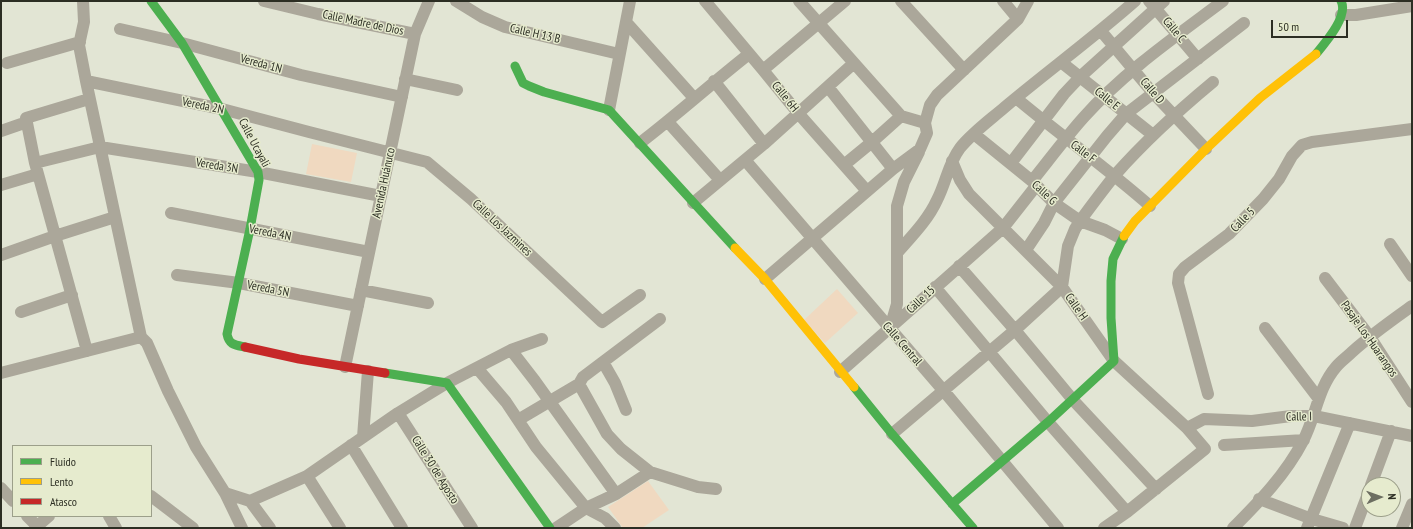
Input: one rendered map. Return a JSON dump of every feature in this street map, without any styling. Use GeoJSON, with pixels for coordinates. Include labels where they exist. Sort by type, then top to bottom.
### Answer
{"type":"FeatureCollection","features":[{"type":"Feature","properties":{"kind":"street"},"geometry":{"type":"LineString","coordinates":[[83,1],[84,22],[79,45],[89,99],[141,337],[147,343],[168,391],[196,447],[225,493],[242,528]]}},
{"type":"Feature","properties":{"kind":"street","name":"Calle Ucayali"},"geometry":{"type":"LineString","coordinates":[[151,1],[182,43],[258,172],[259,180],[227,334],[228,340],[232,344],[240,346],[345,367]]}},
{"type":"Feature","properties":{"kind":"street","name":"Calle Madre de Dios"},"geometry":{"type":"LineString","coordinates":[[264,1],[415,34]]}},
{"type":"Feature","properties":{"kind":"street","name":"Avenida Huánuco"},"geometry":{"type":"LineString","coordinates":[[345,367],[415,34],[429,1]]}},
{"type":"Feature","properties":{"kind":"street","name":"Calle H 13 B"},"geometry":{"type":"LineString","coordinates":[[456,1],[482,17],[505,27],[619,54]]}},
{"type":"Feature","properties":{"kind":"street"},"geometry":{"type":"LineString","coordinates":[[609,110],[630,1]]}},
{"type":"Feature","properties":{"kind":"street"},"geometry":{"type":"LineString","coordinates":[[799,1],[900,116],[925,123]]}},
{"type":"Feature","properties":{"kind":"street"},"geometry":{"type":"LineString","coordinates":[[763,70],[844,1]]}},
{"type":"Feature","properties":{"kind":"street"},"geometry":{"type":"LineString","coordinates":[[901,1],[964,70]]}},
{"type":"Feature","properties":{"kind":"street"},"geometry":{"type":"LineString","coordinates":[[1003,1],[1018,19]]}},
{"type":"Feature","properties":{"kind":"street"},"geometry":{"type":"LineString","coordinates":[[890,329],[897,304],[897,206],[904,182],[927,133],[925,123],[930,105],[937,95],[1018,19],[1028,1]]}},
{"type":"Feature","properties":{"kind":"street"},"geometry":{"type":"LineString","coordinates":[[897,253],[932,210],[944,187],[952,161],[961,147],[1016,98],[1102,31],[1135,1]]}},
{"type":"Feature","properties":{"kind":"street","name":"Calle 15"},"geometry":{"type":"LineString","coordinates":[[840,372],[1003,228],[1066,139],[1104,96],[1156,50],[1223,1]]}},
{"type":"Feature","properties":{"kind":"street"},"geometry":{"type":"LineString","coordinates":[[952,504],[1001,460],[1073,400],[1114,361],[1111,318],[1111,281],[1113,259],[1122,239],[1135,221],[1206,149],[1260,98],[1316,54],[1334,31],[1341,15],[1343,5],[1341,1]]}},
{"type":"Feature","properties":{"kind":"street","name":"Calle 6H"},"geometry":{"type":"LineString","coordinates":[[709,2],[749,54],[798,113],[868,192]]}},
{"type":"Feature","properties":{"kind":"street"},"geometry":{"type":"LineString","coordinates":[[1011,163],[1064,94],[1156,3]]}},
{"type":"Feature","properties":{"kind":"street","name":"Calle C"},"geometry":{"type":"LineString","coordinates":[[1156,3],[1198,59]]}},
{"type":"Feature","properties":{"kind":"street"},"geometry":{"type":"LineString","coordinates":[[1341,15],[1356,15],[1412,6]]}},
{"type":"Feature","properties":{"kind":"street"},"geometry":{"type":"LineString","coordinates":[[626,22],[694,98]]}},
{"type":"Feature","properties":{"kind":"street"},"geometry":{"type":"LineString","coordinates":[[1026,250],[1044,223],[1054,203],[1126,114],[1244,23]]}},
{"type":"Feature","properties":{"kind":"street","name":"Vereda 1N"},"geometry":{"type":"LineString","coordinates":[[120,29],[182,43],[301,75],[402,97]]}},
{"type":"Feature","properties":{"kind":"street","name":"Calle D"},"geometry":{"type":"LineString","coordinates":[[1102,31],[1153,93],[1206,149]]}},
{"type":"Feature","properties":{"kind":"street"},"geometry":{"type":"LineString","coordinates":[[7,64],[80,42]]}},
{"type":"Feature","properties":{"kind":"street"},"geometry":{"type":"LineString","coordinates":[[640,143],[668,122],[714,81],[749,54]]}},
{"type":"Feature","properties":{"kind":"street","name":"Calle E"},"geometry":{"type":"LineString","coordinates":[[1061,62],[1153,135]]}},
{"type":"Feature","properties":{"kind":"street"},"geometry":{"type":"LineString","coordinates":[[693,203],[764,144],[854,63]]}},
{"type":"Feature","properties":{"kind":"street"},"geometry":{"type":"LineString","coordinates":[[516,66],[523,84],[544,92],[609,110],[693,203],[765,279],[840,372],[973,528]]}},
{"type":"Feature","properties":{"kind":"street"},"geometry":{"type":"LineString","coordinates":[[405,79],[456,90]]}},
{"type":"Feature","properties":{"kind":"street","name":"Vereda 2N"},"geometry":{"type":"LineString","coordinates":[[86,81],[222,109],[390,152]]}},
{"type":"Feature","properties":{"kind":"street"},"geometry":{"type":"LineString","coordinates":[[714,81],[764,144]]}},
{"type":"Feature","properties":{"kind":"street"},"geometry":{"type":"LineString","coordinates":[[892,434],[1015,330],[1062,287],[1068,246],[1074,229],[1115,176],[1153,135],[1213,82]]}},
{"type":"Feature","properties":{"kind":"street"},"geometry":{"type":"LineString","coordinates":[[828,88],[893,169]]}},
{"type":"Feature","properties":{"kind":"street","name":"Calle F"},"geometry":{"type":"LineString","coordinates":[[1016,98],[1066,139],[1115,176],[1150,206]]}},
{"type":"Feature","properties":{"kind":"street"},"geometry":{"type":"LineString","coordinates":[[88,351],[36,168],[26,118],[89,99]]}},
{"type":"Feature","properties":{"kind":"street"},"geometry":{"type":"LineString","coordinates":[[844,165],[900,116]]}},
{"type":"Feature","properties":{"kind":"street"},"geometry":{"type":"LineString","coordinates":[[1,131],[27,122]]}},
{"type":"Feature","properties":{"kind":"street"},"geometry":{"type":"LineString","coordinates":[[668,122],[720,180]]}},
{"type":"Feature","properties":{"kind":"street","name":"Calle 5"},"geometry":{"type":"LineString","coordinates":[[1208,394],[1178,283],[1179,274],[1185,267],[1229,234],[1263,199],[1279,179],[1292,156],[1302,145],[1312,142],[1412,128]]}},
{"type":"Feature","properties":{"kind":"street","name":"Calle G"},"geometry":{"type":"LineString","coordinates":[[974,134],[1011,163],[1054,203],[1080,221],[1105,230],[1122,239]]}},
{"type":"Feature","properties":{"kind":"street"},"geometry":{"type":"LineString","coordinates":[[1,185],[36,168],[100,147]]}},
{"type":"Feature","properties":{"kind":"street","name":"Vereda 3N"},"geometry":{"type":"LineString","coordinates":[[100,147],[258,172],[381,196]]}},
{"type":"Feature","properties":{"kind":"street"},"geometry":{"type":"LineString","coordinates":[[765,279],[893,169],[920,149]]}},
{"type":"Feature","properties":{"kind":"street","name":"Calle Los Jazmines"},"geometry":{"type":"LineString","coordinates":[[390,152],[427,162],[477,204],[602,322],[640,295]]}},
{"type":"Feature","properties":{"kind":"street","name":"Calle Central"},"geometry":{"type":"LineString","coordinates":[[745,160],[811,239],[944,390],[1058,528]]}},
{"type":"Feature","properties":{"kind":"street","name":"Calle H"},"geometry":{"type":"LineString","coordinates":[[952,161],[968,194],[1062,287],[1114,361],[1187,428],[1205,449],[1156,489]]}},
{"type":"Feature","properties":{"kind":"street","name":"Vereda 4N"},"geometry":{"type":"LineString","coordinates":[[171,213],[369,252]]}},
{"type":"Feature","properties":{"kind":"street"},"geometry":{"type":"LineString","coordinates":[[1,255],[115,217]]}},
{"type":"Feature","properties":{"kind":"street"},"geometry":{"type":"LineString","coordinates":[[1390,244],[1412,276]]}},
{"type":"Feature","properties":{"kind":"street"},"geometry":{"type":"LineString","coordinates":[[959,266],[1073,400],[1156,489],[1104,528]]}},
{"type":"Feature","properties":{"kind":"street","name":"Vereda 5N"},"geometry":{"type":"LineString","coordinates":[[177,275],[238,284],[358,306]]}},
{"type":"Feature","properties":{"kind":"street","name":"Pasaje Los Huarangos"},"geometry":{"type":"LineString","coordinates":[[1325,278],[1370,336],[1412,402]]}},
{"type":"Feature","properties":{"kind":"street"},"geometry":{"type":"LineString","coordinates":[[935,287],[1048,422],[1127,512]]}},
{"type":"Feature","properties":{"kind":"street"},"geometry":{"type":"LineString","coordinates":[[361,290],[428,303]]}},
{"type":"Feature","properties":{"kind":"street"},"geometry":{"type":"LineString","coordinates":[[21,312],[72,295]]}},
{"type":"Feature","properties":{"kind":"street"},"geometry":{"type":"LineString","coordinates":[[1233,528],[1278,480],[1292,460],[1304,440],[1314,416],[1323,386],[1336,366],[1370,336],[1412,306]]}},
{"type":"Feature","properties":{"kind":"street"},"geometry":{"type":"LineString","coordinates":[[518,420],[579,384],[583,377],[660,319]]}},
{"type":"Feature","properties":{"kind":"street"},"geometry":{"type":"LineString","coordinates":[[1265,328],[1319,399]]}},
{"type":"Feature","properties":{"kind":"street"},"geometry":{"type":"LineString","coordinates":[[1,373],[141,337]]}},
{"type":"Feature","properties":{"kind":"street"},"geometry":{"type":"LineString","coordinates":[[250,501],[307,476],[398,412],[447,383],[511,350],[542,338]]}},
{"type":"Feature","properties":{"kind":"street"},"geometry":{"type":"LineString","coordinates":[[511,350],[616,494]]}},
{"type":"Feature","properties":{"kind":"street"},"geometry":{"type":"LineString","coordinates":[[603,362],[615,383],[626,410]]}},
{"type":"Feature","properties":{"kind":"street"},"geometry":{"type":"LineString","coordinates":[[345,367],[447,383],[550,528]]}},
{"type":"Feature","properties":{"kind":"street"},"geometry":{"type":"LineString","coordinates":[[477,368],[506,402],[536,447],[586,508],[605,518],[615,528]]}},
{"type":"Feature","properties":{"kind":"street"},"geometry":{"type":"LineString","coordinates":[[363,437],[368,371]]}},
{"type":"Feature","properties":{"kind":"street"},"geometry":{"type":"LineString","coordinates":[[579,384],[607,434],[621,449],[650,472],[698,487],[716,489]]}},
{"type":"Feature","properties":{"kind":"street","name":"Calle 30 de Agosto"},"geometry":{"type":"LineString","coordinates":[[398,412],[472,528]]}},
{"type":"Feature","properties":{"kind":"street","name":"Calle I"},"geometry":{"type":"LineString","coordinates":[[1187,428],[1204,419],[1252,421],[1291,416],[1314,416],[1412,436]]}},
{"type":"Feature","properties":{"kind":"street"},"geometry":{"type":"LineString","coordinates":[[1309,523],[1350,423]]}},
{"type":"Feature","properties":{"kind":"street"},"geometry":{"type":"LineString","coordinates":[[1374,477],[1391,431]]}},
{"type":"Feature","properties":{"kind":"street"},"geometry":{"type":"LineString","coordinates":[[1224,445],[1304,440]]}},
{"type":"Feature","properties":{"kind":"street"},"geometry":{"type":"LineString","coordinates":[[351,445],[402,528]]}},
{"type":"Feature","properties":{"kind":"street"},"geometry":{"type":"LineString","coordinates":[[556,528],[586,508],[616,494],[650,472]]}},
{"type":"Feature","properties":{"kind":"street"},"geometry":{"type":"LineString","coordinates":[[307,476],[340,528]]}},
{"type":"Feature","properties":{"kind":"street"},"geometry":{"type":"LineString","coordinates":[[1,488],[12,500]]}},
{"type":"Feature","properties":{"kind":"street"},"geometry":{"type":"LineString","coordinates":[[225,493],[250,501],[270,528]]}},
{"type":"Feature","properties":{"kind":"street"},"geometry":{"type":"LineString","coordinates":[[152,497],[193,528]]}},
{"type":"Feature","properties":{"kind":"street"},"geometry":{"type":"LineString","coordinates":[[1259,499],[1309,523],[1343,528]]}},
{"type":"Feature","properties":{"kind":"street"},"geometry":{"type":"LineString","coordinates":[[1402,528],[1412,504]]}},
{"type":"Feature","properties":{"kind":"street"},"geometry":{"type":"LineString","coordinates":[[1356,528],[1361,514]]}},
{"type":"Feature","properties":{"kind":"street"},"geometry":{"type":"LineString","coordinates":[[28,517],[36,527],[48,517]]}},
{"type":"Feature","properties":{"kind":"street"},"geometry":{"type":"LineString","coordinates":[[110,517],[116,528]]}},
{"type":"Feature","properties":{"kind":"shaded area"},"geometry":{"type":"Polygon","coordinates":[[[312,144],[357,153],[351,182],[306,174],[312,144]]]}},
{"type":"Feature","properties":{"kind":"shaded area"},"geometry":{"type":"Polygon","coordinates":[[[837,289],[858,313],[825,343],[804,320],[837,289]]]}},
{"type":"Feature","properties":{"kind":"shaded area"},"geometry":{"type":"Polygon","coordinates":[[[648,481],[669,510],[642,528],[623,528],[608,507],[648,481]]]}},
{"type":"Feature","properties":{"kind":"traffic: fast"},"geometry":{"type":"LineString","coordinates":[[151,1],[182,43],[258,172],[259,180],[250,229],[227,334],[229,340],[235,345],[245,347]]}},
{"type":"Feature","properties":{"kind":"traffic: fast"},"geometry":{"type":"LineString","coordinates":[[1316,54],[1335,29],[1339,21],[1343,7],[1341,1]]}},
{"type":"Feature","properties":{"kind":"traffic: fast"},"geometry":{"type":"LineString","coordinates":[[515,66],[523,83],[529,86],[544,92],[609,110],[735,248]]}},
{"type":"Feature","properties":{"kind":"traffic: fast"},"geometry":{"type":"LineString","coordinates":[[952,504],[1048,422],[1114,361],[1111,318],[1111,281],[1113,259],[1124,236]]}},
{"type":"Feature","properties":{"kind":"traffic: fast"},"geometry":{"type":"LineString","coordinates":[[385,373],[447,383],[550,528]]}},
{"type":"Feature","properties":{"kind":"traffic: fast"},"geometry":{"type":"LineString","coordinates":[[854,387],[892,434],[973,528]]}},
{"type":"Feature","properties":{"kind":"traffic: slow"},"geometry":{"type":"LineString","coordinates":[[1124,236],[1135,221],[1206,149],[1260,98],[1316,54]]}},
{"type":"Feature","properties":{"kind":"traffic: slow"},"geometry":{"type":"LineString","coordinates":[[735,248],[765,279],[854,387]]}},
{"type":"Feature","properties":{"kind":"traffic: jam"},"geometry":{"type":"LineString","coordinates":[[245,347],[299,359],[385,373]]}}]}
